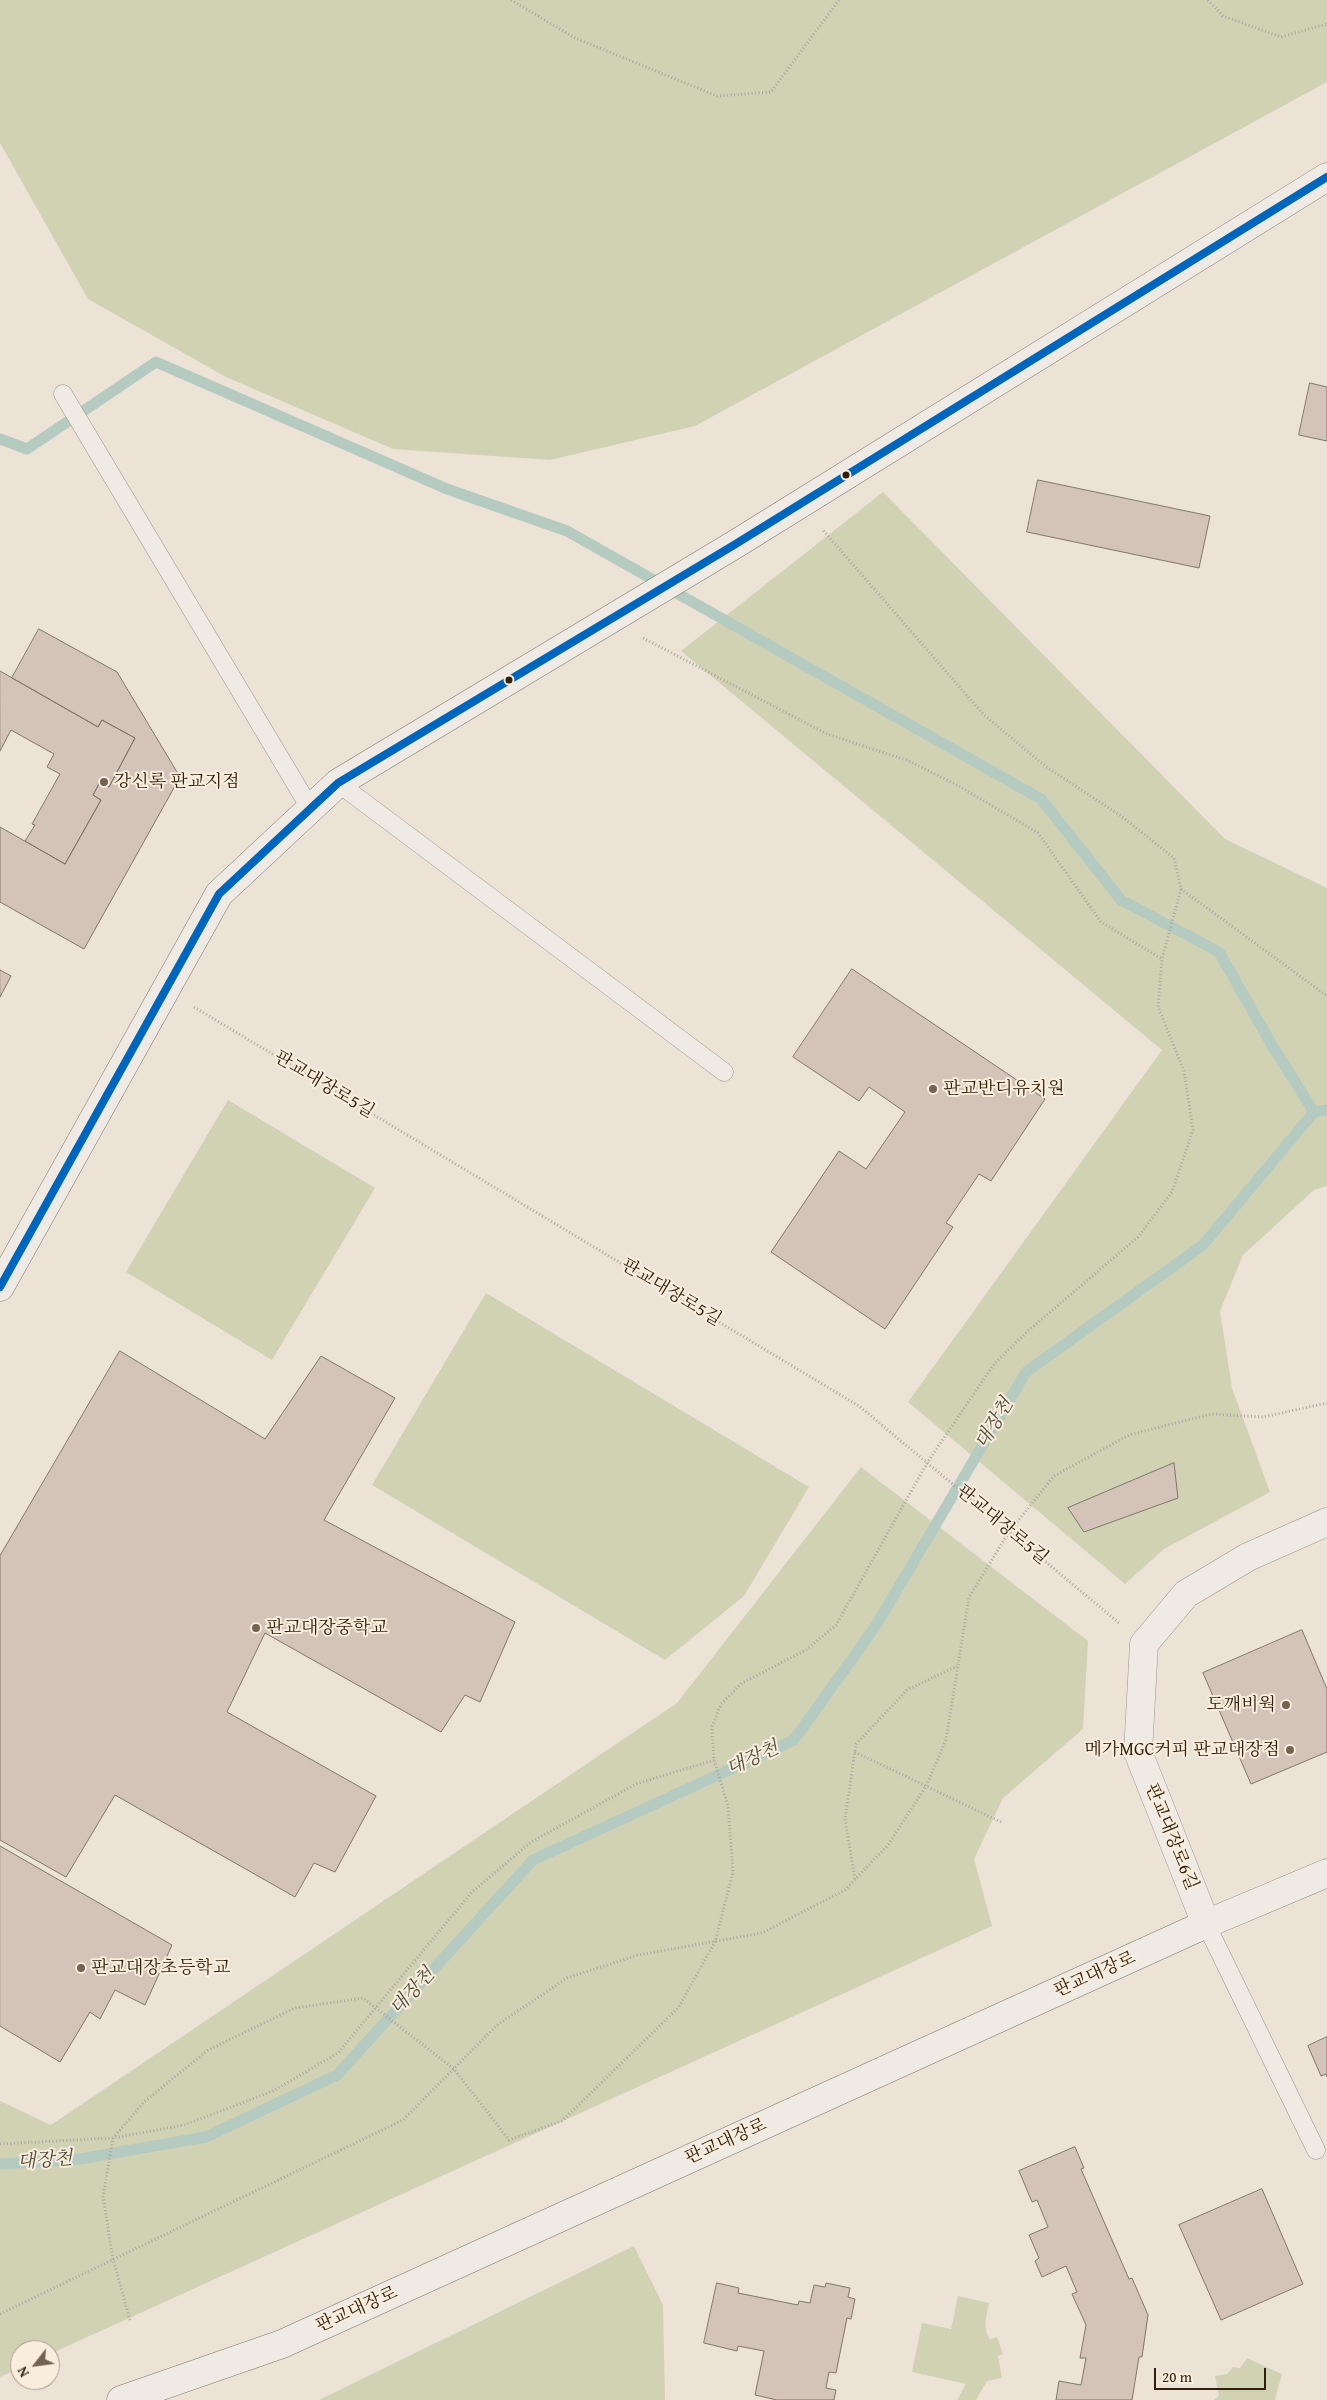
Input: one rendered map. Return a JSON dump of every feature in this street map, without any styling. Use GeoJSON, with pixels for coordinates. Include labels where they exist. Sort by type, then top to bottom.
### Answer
{"type":"FeatureCollection","features":[{"type":"Feature","properties":{"kind":"street"},"geometry":{"type":"LineString","coordinates":[[0,1287],[219,894],[338,783],[734,545],[1327,177]]}},
{"type":"Feature","properties":{"kind":"street"},"geometry":{"type":"LineString","coordinates":[[1144,1644],[1186,1594],[1248,1557],[1327,1522]]}},
{"type":"Feature","properties":{"kind":"street","name":"판교대장로6길"},"geometry":{"type":"LineString","coordinates":[[1144,1644],[1138,1752],[1206,1924]]}},
{"type":"Feature","properties":{"kind":"street","name":"판교대장로"},"geometry":{"type":"LineString","coordinates":[[120,2400],[282,2344],[1206,1924],[1327,1873]]}},
{"type":"Feature","properties":{"kind":"street"},"geometry":{"type":"LineString","coordinates":[[182,2400],[209,2369]]}},
{"type":"Feature","properties":{"kind":"lane"},"geometry":{"type":"LineString","coordinates":[[63,394],[310,808]]}},
{"type":"Feature","properties":{"kind":"lane"},"geometry":{"type":"LineString","coordinates":[[338,783],[724,1072]]}},
{"type":"Feature","properties":{"kind":"lane"},"geometry":{"type":"LineString","coordinates":[[1206,1924],[1316,2150]]}},
{"type":"Feature","properties":{"kind":"path"},"geometry":{"type":"LineString","coordinates":[[511,0],[575,38],[717,96],[771,92],[839,0]]}},
{"type":"Feature","properties":{"kind":"path"},"geometry":{"type":"LineString","coordinates":[[1208,0],[1223,16],[1281,36],[1327,24]]}},
{"type":"Feature","properties":{"kind":"path"},"geometry":{"type":"LineString","coordinates":[[130,2320],[113,2259],[103,2197],[112,2138],[144,2102],[208,2050],[295,2008],[363,1998],[454,2068],[509,2140],[562,2121],[678,2008],[714,1942],[733,1872],[726,1799],[715,1761],[712,1727],[721,1704],[742,1682],[806,1650],[836,1624],[927,1463],[994,1364],[1028,1332],[1138,1237],[1172,1192],[1193,1130],[1184,1071],[1158,1007],[1162,959],[1181,889],[1174,858],[1121,816],[1045,766],[983,714],[800,504]]}},
{"type":"Feature","properties":{"kind":"path"},"geometry":{"type":"LineString","coordinates":[[614,617],[826,734],[909,761],[1038,833],[1101,922],[1162,959]]}},
{"type":"Feature","properties":{"kind":"path"},"geometry":{"type":"LineString","coordinates":[[1181,889],[1327,996]]}},
{"type":"Feature","properties":{"kind":"path","name":"판교대장로5길"},"geometry":{"type":"LineString","coordinates":[[166,990],[859,1406],[1144,1644]]}},
{"type":"Feature","properties":{"kind":"path"},"geometry":{"type":"LineString","coordinates":[[0,2314],[403,2120],[497,2025],[567,1978],[638,1955],[762,1933],[845,1890],[888,1845],[926,1786],[946,1740],[969,1597],[1009,1532],[1054,1476],[1129,1434],[1211,1414],[1263,1417],[1327,1403]]}},
{"type":"Feature","properties":{"kind":"path"},"geometry":{"type":"LineString","coordinates":[[855,1880],[845,1819],[856,1744],[907,1690],[958,1666]]}},
{"type":"Feature","properties":{"kind":"path"},"geometry":{"type":"LineString","coordinates":[[855,1752],[1001,1822]]}},
{"type":"Feature","properties":{"kind":"path"},"geometry":{"type":"LineString","coordinates":[[0,2144],[112,2138],[184,2125],[273,2091],[338,2053],[472,1892],[531,1842],[636,1784],[715,1761]]}},
{"type":"Feature","properties":{"kind":"green space"},"geometry":{"type":"Polygon","coordinates":[[[0,0],[1327,0],[1327,82],[695,426],[550,460],[393,449],[226,377],[88,299],[0,143],[0,0]]]}},
{"type":"Feature","properties":{"kind":"green space"},"geometry":{"type":"Polygon","coordinates":[[[883,492],[1225,839],[1327,888],[1327,1186],[1314,1190],[1243,1255],[1220,1311],[1232,1388],[1270,1492],[1164,1549],[1125,1584],[908,1402],[1162,1050],[681,651],[883,492]]]}},
{"type":"Feature","properties":{"kind":"green space"},"geometry":{"type":"Polygon","coordinates":[[[228,1100],[375,1188],[272,1360],[126,1272],[228,1100]]]}},
{"type":"Feature","properties":{"kind":"green space"},"geometry":{"type":"Polygon","coordinates":[[[486,1293],[809,1487],[744,1596],[665,1660],[372,1485],[486,1293]]]}},
{"type":"Feature","properties":{"kind":"green space"},"geometry":{"type":"Polygon","coordinates":[[[861,1467],[1088,1641],[1083,1729],[1003,1798],[974,1859],[992,1926],[60,2349],[60,2340],[10,2340],[10,2372],[0,2377],[0,2101],[51,2125],[677,1703],[861,1467]]]}},
{"type":"Feature","properties":{"kind":"green space"},"geometry":{"type":"Polygon","coordinates":[[[634,2246],[663,2305],[665,2400],[319,2400],[634,2246]]]}},
{"type":"Feature","properties":{"kind":"green space"},"geometry":{"type":"Polygon","coordinates":[[[958,2296],[989,2303],[986,2331],[990,2339],[997,2337],[1003,2354],[998,2356],[1002,2378],[987,2381],[976,2400],[957,2400],[966,2384],[912,2372],[922,2323],[951,2329],[958,2296]]]}},
{"type":"Feature","properties":{"kind":"green space"},"geometry":{"type":"Polygon","coordinates":[[[1247,2358],[1282,2374],[1275,2400],[1214,2400],[1219,2396],[1215,2376],[1227,2374],[1233,2367],[1240,2368],[1247,2358]]]}},
{"type":"Feature","properties":{"kind":"building"},"geometry":{"type":"Polygon","coordinates":[[[1310,383],[1327,387],[1327,441],[1299,435],[1310,383]]]}},
{"type":"Feature","properties":{"kind":"building"},"geometry":{"type":"Polygon","coordinates":[[[1038,480],[1210,516],[1199,568],[1027,532],[1038,480]]]}},
{"type":"Feature","properties":{"kind":"building"},"geometry":{"type":"Polygon","coordinates":[[[39,629],[117,672],[180,777],[84,949],[0,902],[0,827],[65,864],[101,800],[93,795],[100,782],[109,787],[135,738],[102,720],[98,727],[12,678],[39,629]]]}},
{"type":"Feature","properties":{"kind":"building"},"geometry":{"type":"Polygon","coordinates":[[[0,671],[98,727],[102,720],[135,738],[109,787],[100,782],[93,795],[101,800],[65,864],[25,841],[35,825],[32,824],[60,774],[47,767],[54,754],[11,730],[0,751],[0,671]]]}},
{"type":"Feature","properties":{"kind":"building"},"geometry":{"type":"Polygon","coordinates":[[[852,969],[1045,1099],[991,1181],[979,1174],[946,1223],[953,1227],[885,1329],[771,1252],[839,1151],[866,1169],[905,1112],[869,1087],[859,1101],[793,1057],[852,969]]]}},
{"type":"Feature","properties":{"kind":"building"},"geometry":{"type":"Polygon","coordinates":[[[0,970],[11,976],[0,997],[0,970]]]}},
{"type":"Feature","properties":{"kind":"building","name":"판교대장중학교"},"geometry":{"type":"Polygon","coordinates":[[[120,1351],[265,1439],[321,1356],[395,1398],[324,1520],[515,1622],[480,1702],[465,1695],[441,1732],[265,1633],[227,1712],[376,1796],[335,1872],[314,1863],[295,1897],[115,1795],[66,1877],[0,1840],[0,1556],[120,1351]]]}},
{"type":"Feature","properties":{"kind":"building"},"geometry":{"type":"Polygon","coordinates":[[[1174,1463],[1178,1498],[1084,1532],[1068,1508],[1174,1463]]]}},
{"type":"Feature","properties":{"kind":"building"},"geometry":{"type":"Polygon","coordinates":[[[1302,1630],[1327,1689],[1327,1752],[1251,1784],[1203,1673],[1302,1630]]]}},
{"type":"Feature","properties":{"kind":"building","name":"판교대장초등학교"},"geometry":{"type":"Polygon","coordinates":[[[0,1846],[172,1945],[145,2005],[115,1990],[100,2019],[90,2012],[60,2062],[0,2026],[0,1846]]]}},
{"type":"Feature","properties":{"kind":"building"},"geometry":{"type":"Polygon","coordinates":[[[1327,2037],[1327,2077],[1326,2074],[1321,2076],[1308,2046],[1327,2037]]]}},
{"type":"Feature","properties":{"kind":"building"},"geometry":{"type":"Polygon","coordinates":[[[1075,2147],[1084,2168],[1081,2169],[1129,2279],[1132,2278],[1148,2315],[1142,2357],[1139,2357],[1132,2400],[1056,2400],[1059,2381],[1081,2385],[1086,2358],[1080,2358],[1086,2325],[1072,2294],[1077,2292],[1066,2266],[1042,2277],[1035,2261],[1039,2258],[1029,2235],[1048,2227],[1037,2200],[1032,2202],[1019,2171],[1075,2147]]]}},
{"type":"Feature","properties":{"kind":"building"},"geometry":{"type":"Polygon","coordinates":[[[1262,2189],[1303,2284],[1221,2320],[1179,2225],[1262,2189]]]}},
{"type":"Feature","properties":{"kind":"building"},"geometry":{"type":"Polygon","coordinates":[[[717,2283],[739,2288],[738,2293],[798,2305],[799,2301],[810,2303],[814,2285],[825,2287],[826,2283],[850,2288],[848,2297],[855,2299],[851,2319],[847,2318],[836,2373],[829,2372],[826,2388],[836,2390],[834,2400],[777,2400],[755,2395],[764,2351],[738,2346],[737,2351],[704,2343],[717,2283]]]}},
{"type":"Feature","properties":{"kind":"waterway"},"geometry":{"type":"LineString","coordinates":[[0,439],[27,449],[156,362],[447,489],[567,531],[1041,799],[1121,900],[1219,952],[1273,1047],[1314,1112]]}},
{"type":"Feature","properties":{"kind":"waterway","name":"대장천"},"geometry":{"type":"LineString","coordinates":[[0,2164],[80,2159],[206,2137],[337,2075],[533,1860],[794,1740],[875,1627],[1026,1372],[1203,1245],[1314,1112],[1327,1110]]}},
{"type":"Feature","properties":{"kind":"transit line"},"geometry":{"type":"LineString","coordinates":[[0,1287],[219,894],[338,783],[734,545],[1327,177]]}},
{"type":"Feature","properties":{"kind":"place","name":"강신록 판교지점"},"geometry":{"type":"Point","coordinates":[104,782]}},
{"type":"Feature","properties":{"kind":"place","name":"판교반디유치원"},"geometry":{"type":"Point","coordinates":[933,1089]}},
{"type":"Feature","properties":{"kind":"place","name":"판교대장중학교"},"geometry":{"type":"Point","coordinates":[256,1628]}},
{"type":"Feature","properties":{"kind":"place","name":"도깨비웍"},"geometry":{"type":"Point","coordinates":[1286,1705]}},
{"type":"Feature","properties":{"kind":"place","name":"메가MGC커피 판교대장점"},"geometry":{"type":"Point","coordinates":[1290,1750]}},
{"type":"Feature","properties":{"kind":"place","name":"판교대장초등학교"},"geometry":{"type":"Point","coordinates":[81,1968]}}]}
